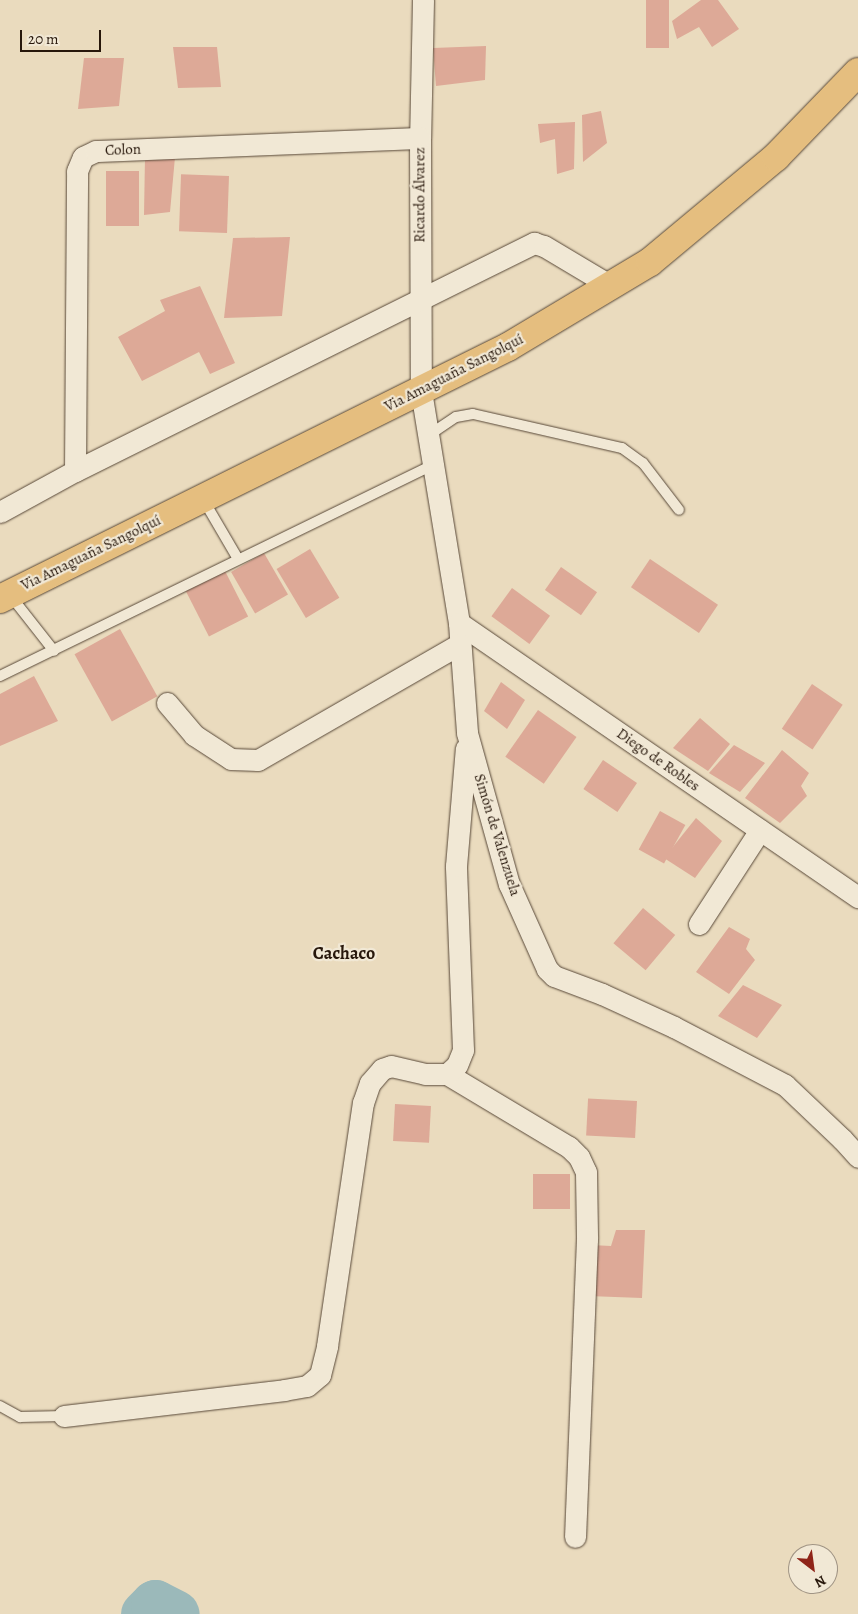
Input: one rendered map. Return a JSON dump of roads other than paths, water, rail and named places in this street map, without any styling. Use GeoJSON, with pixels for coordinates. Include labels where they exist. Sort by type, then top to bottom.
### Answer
{"type":"FeatureCollection","features":[{"type":"Feature","properties":{"kind":"highway","name":"Via Amaguaña Sangolquí"},"geometry":{"type":"LineString","coordinates":[[5,597],[508,347],[650,262],[776,157],[858,72]]}},
{"type":"Feature","properties":{"kind":"street","name":"Ricardo Álvarez"},"geometry":{"type":"LineString","coordinates":[[421,390],[420,138],[423,0]]}},
{"type":"Feature","properties":{"kind":"street","name":"Colon"},"geometry":{"type":"LineString","coordinates":[[75,471],[77,171],[83,157],[96,151],[420,138]]}},
{"type":"Feature","properties":{"kind":"street"},"geometry":{"type":"LineString","coordinates":[[0,512],[75,471],[534,243],[544,246],[611,286]]}},
{"type":"Feature","properties":{"kind":"street","name":"Simón de Valenzuela"},"geometry":{"type":"LineString","coordinates":[[421,390],[458,623],[467,733],[509,884],[547,969],[554,976],[602,994],[674,1027],[785,1085],[842,1139],[858,1157]]}},
{"type":"Feature","properties":{"kind":"street","name":"Diego de Robles"},"geometry":{"type":"LineString","coordinates":[[458,623],[858,897]]}},
{"type":"Feature","properties":{"kind":"street"},"geometry":{"type":"LineString","coordinates":[[167,704],[194,735],[231,759],[258,760],[460,644]]}},
{"type":"Feature","properties":{"kind":"street"},"geometry":{"type":"LineString","coordinates":[[448,1074],[457,1065],[462,1050],[456,866],[467,733]]}},
{"type":"Feature","properties":{"kind":"street"},"geometry":{"type":"LineString","coordinates":[[699,924],[760,830]]}},
{"type":"Feature","properties":{"kind":"street"},"geometry":{"type":"LineString","coordinates":[[64,1416],[284,1390],[307,1386],[320,1375],[327,1346],[363,1103],[370,1083],[382,1069],[391,1066],[425,1074],[448,1074],[569,1147],[579,1157],[586,1172],[587,1239],[575,1537]]}},
{"type":"Feature","properties":{"kind":"lane"},"geometry":{"type":"LineString","coordinates":[[429,435],[456,417],[473,414],[622,448],[643,463],[678,510]]}},
{"type":"Feature","properties":{"kind":"lane"},"geometry":{"type":"LineString","coordinates":[[0,676],[433,465]]}},
{"type":"Feature","properties":{"kind":"lane"},"geometry":{"type":"LineString","coordinates":[[203,498],[238,559]]}},
{"type":"Feature","properties":{"kind":"lane"},"geometry":{"type":"LineString","coordinates":[[5,597],[54,651]]}},
{"type":"Feature","properties":{"kind":"lane"},"geometry":{"type":"LineString","coordinates":[[0,1406],[20,1417],[64,1416]]}},
{"type":"Feature","properties":{"kind":"waterway"},"geometry":{"type":"LineString","coordinates":[[145,1614],[155,1604],[175,1614]]}},
{"type":"Feature","properties":{"kind":"district","name":"Cachaco"},"geometry":{"type":"Point","coordinates":[344,953]}}]}
